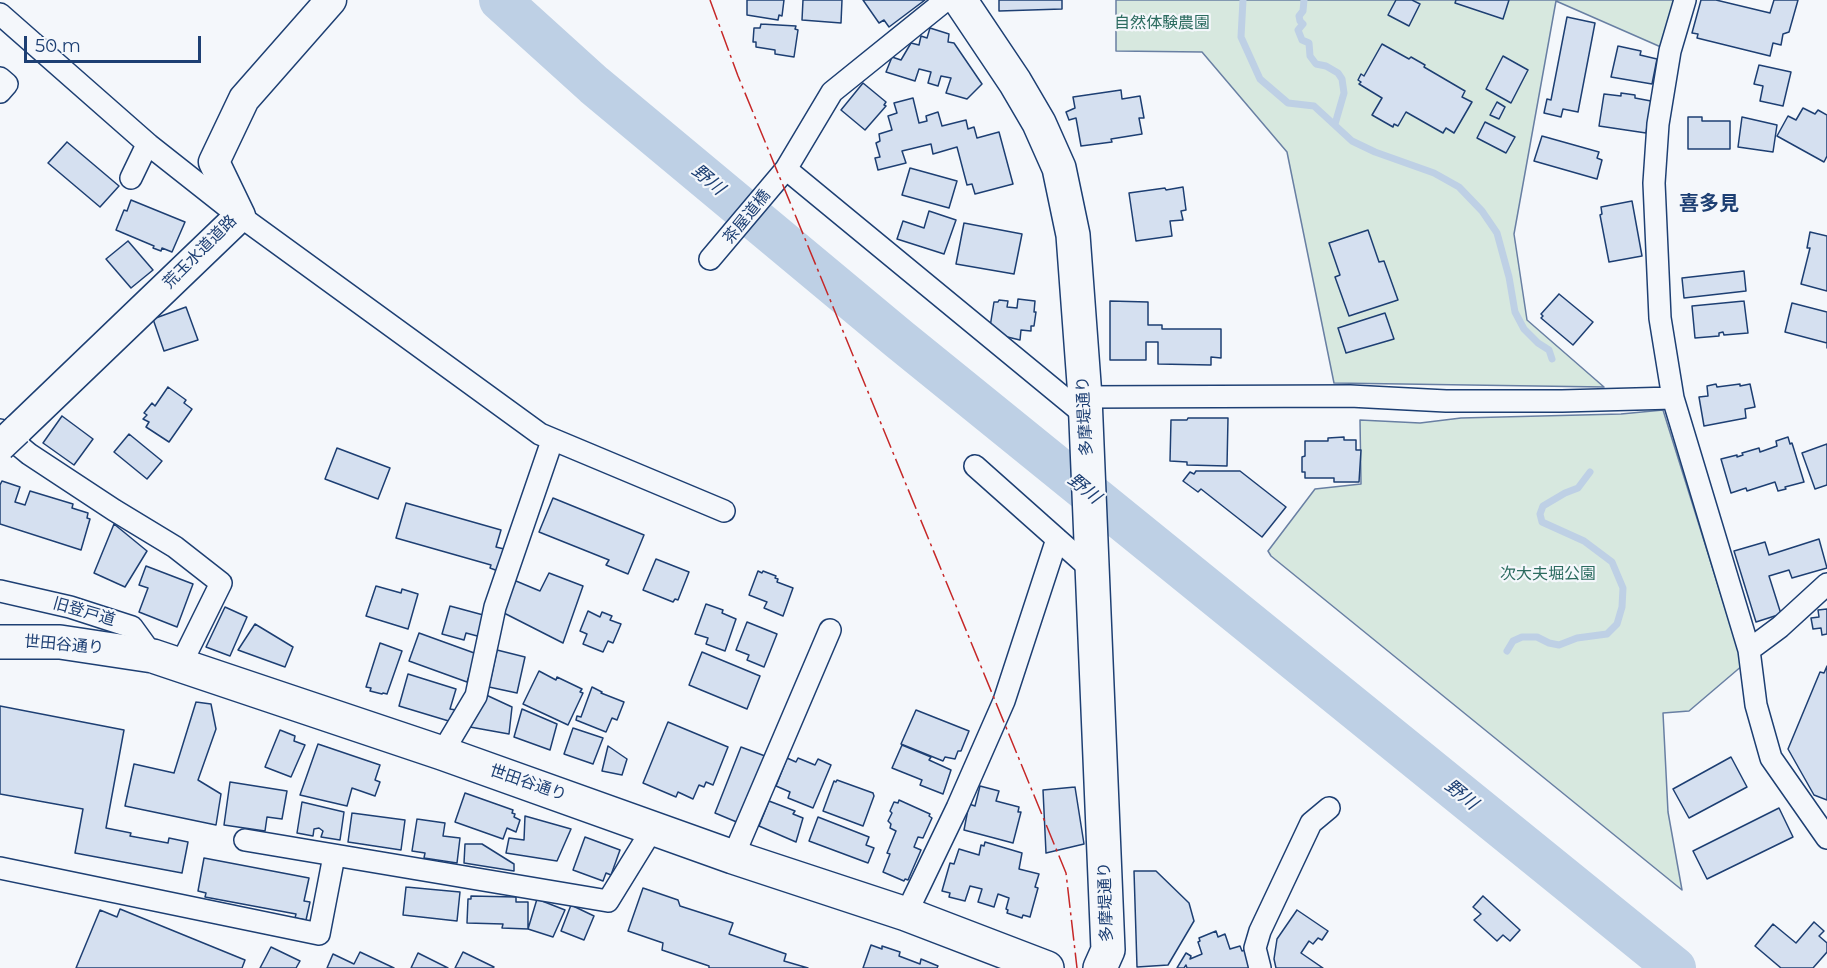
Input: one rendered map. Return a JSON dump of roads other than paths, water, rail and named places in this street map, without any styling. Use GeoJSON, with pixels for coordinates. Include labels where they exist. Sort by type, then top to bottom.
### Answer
{"type":"FeatureCollection","features":[{"type":"Feature","properties":{"kind":"main road","name":"荒玉水道道路"},"geometry":{"type":"LineString","coordinates":[[6,435],[240,216],[214,162],[244,99],[331,0]]}},
{"type":"Feature","properties":{"kind":"main road","name":"多摩堤通り"},"geometry":{"type":"LineString","coordinates":[[960,0],[1035,115],[1059,168],[1073,235],[1086,416],[1107,950],[1100,968]]}},
{"type":"Feature","properties":{"kind":"main road","name":"世田谷通り"},"geometry":{"type":"LineString","coordinates":[[0,642],[60,642],[167,661],[442,753],[733,857],[906,914],[1047,968]]}},
{"type":"Feature","properties":{"kind":"street","name":"茶屋道橋"},"geometry":{"type":"LineString","coordinates":[[714,257],[782,175],[832,92],[946,0]]}},
{"type":"Feature","properties":{"kind":"street"},"geometry":{"type":"LineString","coordinates":[[1685,0],[1670,51],[1658,124],[1654,183],[1660,318],[1673,398],[1749,650],[1756,705],[1771,758],[1827,838]]}},
{"type":"Feature","properties":{"kind":"street"},"geometry":{"type":"LineString","coordinates":[[0,14],[149,145],[240,216],[531,428],[552,441],[723,511]]}},
{"type":"Feature","properties":{"kind":"street"},"geometry":{"type":"LineString","coordinates":[[0,78],[7,84],[0,92]]}},
{"type":"Feature","properties":{"kind":"street"},"geometry":{"type":"LineString","coordinates":[[131,178],[149,145]]}},
{"type":"Feature","properties":{"kind":"street"},"geometry":{"type":"LineString","coordinates":[[782,175],[1086,416],[1350,396],[1446,401],[1673,398]]}},
{"type":"Feature","properties":{"kind":"street"},"geometry":{"type":"LineString","coordinates":[[6,435],[114,510],[175,547],[221,583],[167,661]]}},
{"type":"Feature","properties":{"kind":"street"},"geometry":{"type":"LineString","coordinates":[[442,753],[476,696],[495,607],[552,441]]}},
{"type":"Feature","properties":{"kind":"street"},"geometry":{"type":"LineString","coordinates":[[975,466],[1057,539],[1092,565]]}},
{"type":"Feature","properties":{"kind":"street"},"geometry":{"type":"LineString","coordinates":[[906,914],[957,808],[1004,701],[1057,539]]}},
{"type":"Feature","properties":{"kind":"street"},"geometry":{"type":"LineString","coordinates":[[1749,650],[1780,627],[1827,584]]}},
{"type":"Feature","properties":{"kind":"street","name":"旧登戸道"},"geometry":{"type":"LineString","coordinates":[[0,591],[70,607],[132,627],[167,661]]}},
{"type":"Feature","properties":{"kind":"street"},"geometry":{"type":"LineString","coordinates":[[733,857],[830,630]]}},
{"type":"Feature","properties":{"kind":"street"},"geometry":{"type":"LineString","coordinates":[[1260,968],[1255,948],[1260,931],[1311,823],[1329,808]]}},
{"type":"Feature","properties":{"kind":"street"},"geometry":{"type":"LineString","coordinates":[[245,840],[608,902],[653,828]]}},
{"type":"Feature","properties":{"kind":"street"},"geometry":{"type":"LineString","coordinates":[[0,868],[319,934],[334,856]]}},
{"type":"Feature","properties":{"kind":"waterway","name":"野川"},"geometry":{"type":"LineString","coordinates":[[500,0],[594,85],[899,339],[1675,968]]}},
{"type":"Feature","properties":{"kind":"waterway"},"geometry":{"type":"LineString","coordinates":[[1243,0],[1241,37],[1260,79],[1288,103],[1314,106],[1352,141],[1375,152],[1434,173],[1459,187],[1482,211],[1497,233],[1509,277],[1515,312],[1524,329],[1549,350],[1552,359]]}},
{"type":"Feature","properties":{"kind":"waterway"},"geometry":{"type":"LineString","coordinates":[[1304,0],[1303,11],[1299,16],[1303,24],[1298,30],[1302,40],[1309,43],[1310,56],[1316,64],[1326,66],[1338,73],[1342,79],[1344,93],[1335,124]]}},
{"type":"Feature","properties":{"kind":"waterway"},"geometry":{"type":"LineString","coordinates":[[1507,651],[1513,641],[1522,637],[1537,637],[1559,645],[1577,638],[1607,634],[1617,624],[1622,607],[1623,588],[1612,562],[1584,541],[1542,522],[1540,514],[1543,506],[1578,488],[1590,472]]}},
{"type":"Feature","properties":{"kind":"district","name":"喜多見"},"geometry":{"type":"Point","coordinates":[1709,204]}},
{"type":"Feature","properties":{"kind":"park label","name":"自然体験農園"},"geometry":{"type":"Point","coordinates":[1162,23]}},
{"type":"Feature","properties":{"kind":"park label","name":"次大夫堀公園"},"geometry":{"type":"Point","coordinates":[1548,574]}}]}
